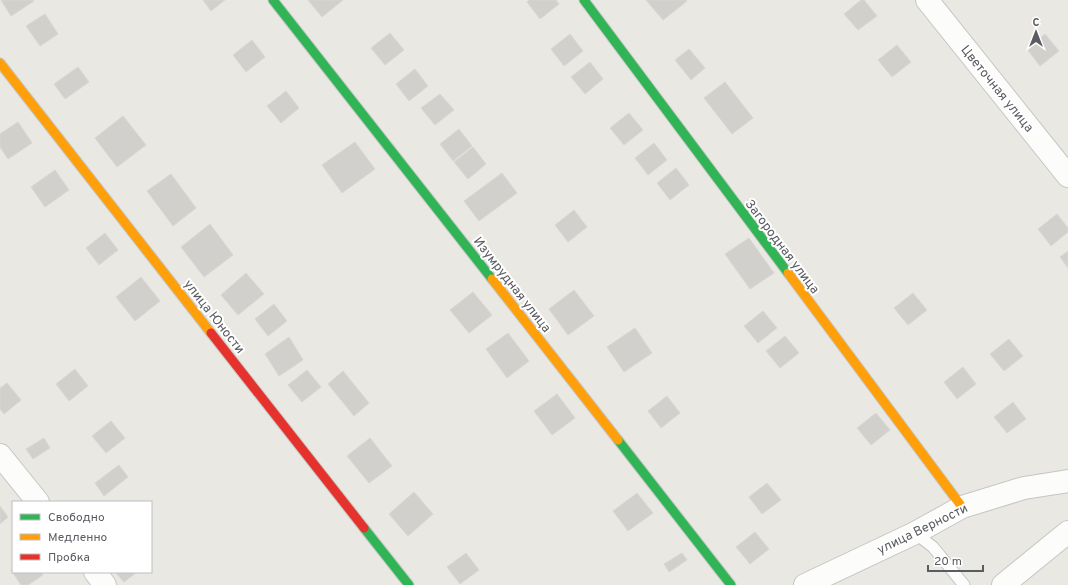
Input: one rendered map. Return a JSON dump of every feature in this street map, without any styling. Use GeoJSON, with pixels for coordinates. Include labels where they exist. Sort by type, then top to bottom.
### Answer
{"type":"FeatureCollection","features":[{"type":"Feature","properties":{"kind":"street","name":"Изумрудная улица"},"geometry":{"type":"LineString","coordinates":[[274,0],[731,585]]}},
{"type":"Feature","properties":{"kind":"street","name":"Загородная улица"},"geometry":{"type":"LineString","coordinates":[[584,0],[962,507]]}},
{"type":"Feature","properties":{"kind":"street","name":"Цветочная улица"},"geometry":{"type":"LineString","coordinates":[[938,4],[1068,176]]}},
{"type":"Feature","properties":{"kind":"street","name":"улица Юности"},"geometry":{"type":"LineString","coordinates":[[0,63],[409,585]]}},
{"type":"Feature","properties":{"kind":"street"},"geometry":{"type":"LineString","coordinates":[[0,455],[37,501]]}},
{"type":"Feature","properties":{"kind":"street","name":"улица Верности"},"geometry":{"type":"LineString","coordinates":[[805,585],[915,533],[962,507],[1024,488],[1068,481]]}},
{"type":"Feature","properties":{"kind":"street"},"geometry":{"type":"LineString","coordinates":[[1003,585],[1068,532]]}},
{"type":"Feature","properties":{"kind":"street"},"geometry":{"type":"LineString","coordinates":[[96,573],[105,585]]}},
{"type":"Feature","properties":{"kind":"lane"},"geometry":{"type":"LineString","coordinates":[[915,533],[933,547],[964,585]]}},
{"type":"Feature","properties":{"kind":"building"},"geometry":{"type":"Polygon","coordinates":[[[1,0],[33,0],[34,1],[11,16],[1,0]]]}},
{"type":"Feature","properties":{"kind":"building"},"geometry":{"type":"Polygon","coordinates":[[[203,0],[225,0],[211,11],[203,0]]]}},
{"type":"Feature","properties":{"kind":"building"},"geometry":{"type":"Polygon","coordinates":[[[308,0],[343,0],[322,17],[308,0]]]}},
{"type":"Feature","properties":{"kind":"building"},"geometry":{"type":"Polygon","coordinates":[[[529,0],[556,0],[559,4],[540,19],[527,2],[529,0]]]}},
{"type":"Feature","properties":{"kind":"building"},"geometry":{"type":"Polygon","coordinates":[[[646,0],[686,0],[687,1],[663,20],[646,0]]]}},
{"type":"Feature","properties":{"kind":"building"},"geometry":{"type":"Polygon","coordinates":[[[861,0],[864,0],[877,16],[858,30],[844,14],[861,0]]]}},
{"type":"Feature","properties":{"kind":"building"},"geometry":{"type":"Polygon","coordinates":[[[45,14],[58,34],[40,46],[26,26],[45,14]]]}},
{"type":"Feature","properties":{"kind":"building"},"geometry":{"type":"Polygon","coordinates":[[[390,33],[404,50],[385,65],[371,48],[390,33]]]}},
{"type":"Feature","properties":{"kind":"building"},"geometry":{"type":"Polygon","coordinates":[[[570,34],[583,51],[564,66],[551,49],[570,34]]]}},
{"type":"Feature","properties":{"kind":"building"},"geometry":{"type":"Polygon","coordinates":[[[1045,34],[1059,51],[1040,66],[1027,49],[1045,34]]]}},
{"type":"Feature","properties":{"kind":"building"},"geometry":{"type":"Polygon","coordinates":[[[252,40],[265,57],[246,72],[233,55],[252,40]]]}},
{"type":"Feature","properties":{"kind":"building"},"geometry":{"type":"Polygon","coordinates":[[[897,45],[911,62],[892,77],[878,60],[897,45]]]}},
{"type":"Feature","properties":{"kind":"building"},"geometry":{"type":"Polygon","coordinates":[[[689,49],[705,68],[691,80],[675,60],[689,49]]]}},
{"type":"Feature","properties":{"kind":"building"},"geometry":{"type":"Polygon","coordinates":[[[590,62],[603,79],[585,94],[571,77],[590,62]]]}},
{"type":"Feature","properties":{"kind":"building"},"geometry":{"type":"Polygon","coordinates":[[[78,67],[89,82],[65,99],[54,84],[78,67]]]}},
{"type":"Feature","properties":{"kind":"building"},"geometry":{"type":"Polygon","coordinates":[[[415,69],[428,86],[409,101],[396,84],[415,69]]]}},
{"type":"Feature","properties":{"kind":"building"},"geometry":{"type":"Polygon","coordinates":[[[725,82],[753,118],[732,134],[704,98],[725,82]]]}},
{"type":"Feature","properties":{"kind":"building"},"geometry":{"type":"Polygon","coordinates":[[[286,91],[299,108],[281,123],[267,106],[286,91]]]}},
{"type":"Feature","properties":{"kind":"building"},"geometry":{"type":"Polygon","coordinates":[[[440,94],[454,110],[435,125],[421,108],[440,94]]]}},
{"type":"Feature","properties":{"kind":"building"},"geometry":{"type":"Polygon","coordinates":[[[629,113],[643,130],[624,145],[610,128],[629,113]]]}},
{"type":"Feature","properties":{"kind":"building"},"geometry":{"type":"Polygon","coordinates":[[[123,116],[146,145],[117,167],[95,138],[123,116]]]}},
{"type":"Feature","properties":{"kind":"building"},"geometry":{"type":"Polygon","coordinates":[[[18,122],[32,143],[8,159],[0,147],[0,134],[18,122]]]}},
{"type":"Feature","properties":{"kind":"building"},"geometry":{"type":"Polygon","coordinates":[[[459,129],[472,146],[453,161],[440,144],[459,129]]]}},
{"type":"Feature","properties":{"kind":"building"},"geometry":{"type":"Polygon","coordinates":[[[355,142],[375,169],[342,193],[322,165],[355,142]]]}},
{"type":"Feature","properties":{"kind":"building"},"geometry":{"type":"Polygon","coordinates":[[[654,143],[667,160],[648,175],[635,158],[654,143]]]}},
{"type":"Feature","properties":{"kind":"building"},"geometry":{"type":"Polygon","coordinates":[[[473,147],[486,164],[468,179],[454,162],[473,147]]]}},
{"type":"Feature","properties":{"kind":"building"},"geometry":{"type":"Polygon","coordinates":[[[676,168],[689,185],[670,200],[657,183],[676,168]]]}},
{"type":"Feature","properties":{"kind":"building"},"geometry":{"type":"Polygon","coordinates":[[[55,170],[69,190],[45,207],[31,187],[55,170]]]}},
{"type":"Feature","properties":{"kind":"building"},"geometry":{"type":"Polygon","coordinates":[[[502,173],[517,193],[479,221],[464,201],[502,173]]]}},
{"type":"Feature","properties":{"kind":"building"},"geometry":{"type":"Polygon","coordinates":[[[171,174],[196,208],[173,226],[147,191],[171,174]]]}},
{"type":"Feature","properties":{"kind":"building"},"geometry":{"type":"Polygon","coordinates":[[[574,210],[587,227],[568,242],[555,225],[574,210]]]}},
{"type":"Feature","properties":{"kind":"building"},"geometry":{"type":"Polygon","coordinates":[[[1057,214],[1068,228],[1068,232],[1051,246],[1038,229],[1057,214]]]}},
{"type":"Feature","properties":{"kind":"building"},"geometry":{"type":"Polygon","coordinates":[[[210,224],[233,255],[204,277],[181,247],[210,224]]]}},
{"type":"Feature","properties":{"kind":"building"},"geometry":{"type":"Polygon","coordinates":[[[105,233],[118,250],[99,265],[86,248],[105,233]]]}},
{"type":"Feature","properties":{"kind":"building"},"geometry":{"type":"Polygon","coordinates":[[[749,238],[774,273],[750,289],[725,254],[749,238]]]}},
{"type":"Feature","properties":{"kind":"building"},"geometry":{"type":"Polygon","coordinates":[[[1068,251],[1068,268],[1060,257],[1068,251]]]}},
{"type":"Feature","properties":{"kind":"building"},"geometry":{"type":"Polygon","coordinates":[[[246,273],[264,294],[238,315],[221,295],[246,273]]]}},
{"type":"Feature","properties":{"kind":"building"},"geometry":{"type":"Polygon","coordinates":[[[141,277],[160,301],[135,321],[116,297],[141,277]]]}},
{"type":"Feature","properties":{"kind":"building"},"geometry":{"type":"Polygon","coordinates":[[[574,290],[594,316],[568,335],[549,309],[574,290]]]}},
{"type":"Feature","properties":{"kind":"building"},"geometry":{"type":"Polygon","coordinates":[[[473,292],[492,315],[469,333],[450,310],[473,292]]]}},
{"type":"Feature","properties":{"kind":"building"},"geometry":{"type":"Polygon","coordinates":[[[913,293],[927,310],[908,325],[894,308],[913,293]]]}},
{"type":"Feature","properties":{"kind":"building"},"geometry":{"type":"Polygon","coordinates":[[[274,304],[287,321],[268,336],[255,319],[274,304]]]}},
{"type":"Feature","properties":{"kind":"building"},"geometry":{"type":"Polygon","coordinates":[[[763,311],[777,328],[758,343],[744,326],[763,311]]]}},
{"type":"Feature","properties":{"kind":"building"},"geometry":{"type":"Polygon","coordinates":[[[635,328],[652,353],[624,372],[607,347],[635,328]]]}},
{"type":"Feature","properties":{"kind":"building"},"geometry":{"type":"Polygon","coordinates":[[[508,333],[529,361],[507,378],[486,349],[508,333]]]}},
{"type":"Feature","properties":{"kind":"building"},"geometry":{"type":"Polygon","coordinates":[[[785,336],[799,353],[780,368],[766,351],[785,336]]]}},
{"type":"Feature","properties":{"kind":"building"},"geometry":{"type":"Polygon","coordinates":[[[289,337],[303,360],[279,376],[265,354],[289,337]]]}},
{"type":"Feature","properties":{"kind":"building"},"geometry":{"type":"Polygon","coordinates":[[[1009,339],[1023,356],[1004,371],[990,354],[1009,339]]]}},
{"type":"Feature","properties":{"kind":"building"},"geometry":{"type":"Polygon","coordinates":[[[963,367],[976,384],[957,399],[944,382],[963,367]]]}},
{"type":"Feature","properties":{"kind":"building"},"geometry":{"type":"Polygon","coordinates":[[[75,369],[88,386],[69,401],[56,384],[75,369]]]}},
{"type":"Feature","properties":{"kind":"building"},"geometry":{"type":"Polygon","coordinates":[[[307,370],[321,387],[302,402],[288,385],[307,370]]]}},
{"type":"Feature","properties":{"kind":"building"},"geometry":{"type":"Polygon","coordinates":[[[343,371],[369,403],[354,416],[328,384],[343,371]]]}},
{"type":"Feature","properties":{"kind":"building"},"geometry":{"type":"Polygon","coordinates":[[[7,383],[21,400],[4,414],[0,409],[0,388],[7,383]]]}},
{"type":"Feature","properties":{"kind":"building"},"geometry":{"type":"Polygon","coordinates":[[[557,394],[575,418],[552,435],[534,411],[557,394]]]}},
{"type":"Feature","properties":{"kind":"building"},"geometry":{"type":"Polygon","coordinates":[[[667,396],[680,413],[661,428],[648,411],[667,396]]]}},
{"type":"Feature","properties":{"kind":"building"},"geometry":{"type":"Polygon","coordinates":[[[1013,402],[1026,419],[1007,433],[994,417],[1013,402]]]}},
{"type":"Feature","properties":{"kind":"building"},"geometry":{"type":"Polygon","coordinates":[[[876,413],[890,430],[871,445],[857,428],[876,413]]]}},
{"type":"Feature","properties":{"kind":"building"},"geometry":{"type":"Polygon","coordinates":[[[111,421],[125,438],[106,453],[92,436],[111,421]]]}},
{"type":"Feature","properties":{"kind":"building"},"geometry":{"type":"Polygon","coordinates":[[[44,438],[50,448],[33,459],[26,449],[44,438]]]}},
{"type":"Feature","properties":{"kind":"building"},"geometry":{"type":"Polygon","coordinates":[[[370,438],[392,466],[369,483],[347,456],[370,438]]]}},
{"type":"Feature","properties":{"kind":"building"},"geometry":{"type":"Polygon","coordinates":[[[119,465],[128,477],[104,496],[95,483],[119,465]]]}},
{"type":"Feature","properties":{"kind":"building"},"geometry":{"type":"Polygon","coordinates":[[[767,483],[781,500],[762,514],[749,497],[767,483]]]}},
{"type":"Feature","properties":{"kind":"building"},"geometry":{"type":"Polygon","coordinates":[[[414,492],[433,514],[408,536],[389,514],[414,492]]]}},
{"type":"Feature","properties":{"kind":"building"},"geometry":{"type":"Polygon","coordinates":[[[637,493],[653,513],[628,531],[613,511],[637,493]]]}},
{"type":"Feature","properties":{"kind":"building"},"geometry":{"type":"Polygon","coordinates":[[[0,506],[8,517],[0,524],[0,506]]]}},
{"type":"Feature","properties":{"kind":"building"},"geometry":{"type":"Polygon","coordinates":[[[755,532],[769,549],[750,564],[736,547],[755,532]]]}},
{"type":"Feature","properties":{"kind":"building"},"geometry":{"type":"Polygon","coordinates":[[[466,553],[479,570],[460,584],[447,567],[466,553]]]}},
{"type":"Feature","properties":{"kind":"building"},"geometry":{"type":"Polygon","coordinates":[[[682,553],[687,560],[669,572],[664,564],[682,553]]]}},
{"type":"Feature","properties":{"kind":"building"},"geometry":{"type":"Polygon","coordinates":[[[13,573],[42,573],[43,575],[28,585],[21,585],[13,573]]]}},
{"type":"Feature","properties":{"kind":"building"},"geometry":{"type":"Polygon","coordinates":[[[116,573],[136,573],[124,582],[116,573]]]}},
{"type":"Feature","properties":{"kind":"traffic: fast"},"geometry":{"type":"LineString","coordinates":[[273,0],[492,279]]}},
{"type":"Feature","properties":{"kind":"traffic: fast"},"geometry":{"type":"LineString","coordinates":[[584,0],[788,273]]}},
{"type":"Feature","properties":{"kind":"traffic: fast"},"geometry":{"type":"LineString","coordinates":[[618,440],[731,585]]}},
{"type":"Feature","properties":{"kind":"traffic: fast"},"geometry":{"type":"LineString","coordinates":[[364,528],[409,585]]}},
{"type":"Feature","properties":{"kind":"traffic: slow"},"geometry":{"type":"LineString","coordinates":[[0,63],[211,333]]}},
{"type":"Feature","properties":{"kind":"traffic: slow"},"geometry":{"type":"LineString","coordinates":[[788,273],[962,507]]}},
{"type":"Feature","properties":{"kind":"traffic: slow"},"geometry":{"type":"LineString","coordinates":[[492,279],[618,440]]}},
{"type":"Feature","properties":{"kind":"traffic: jam"},"geometry":{"type":"LineString","coordinates":[[211,333],[364,528]]}}]}
